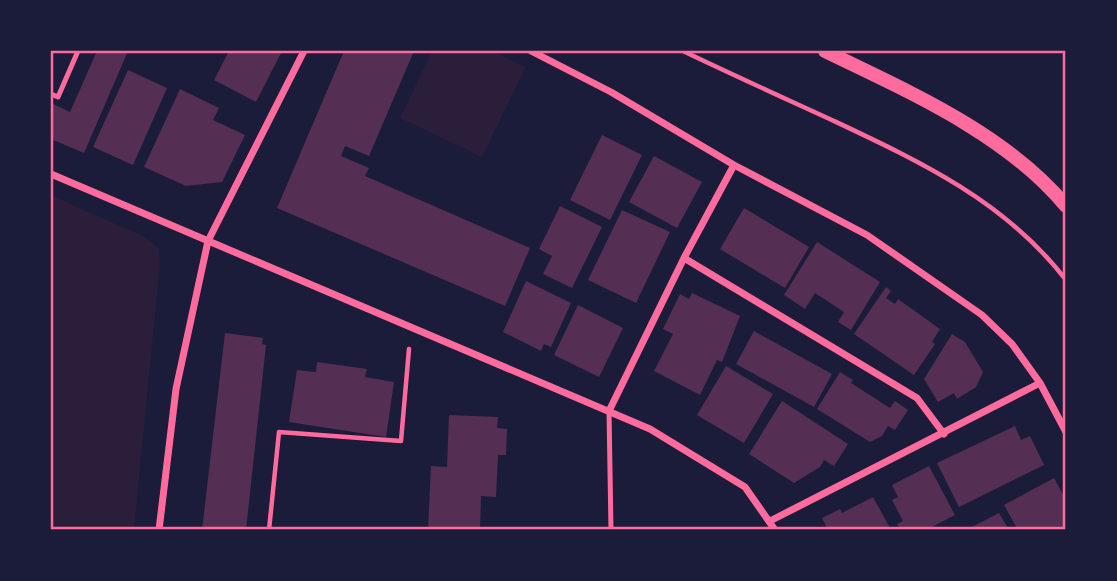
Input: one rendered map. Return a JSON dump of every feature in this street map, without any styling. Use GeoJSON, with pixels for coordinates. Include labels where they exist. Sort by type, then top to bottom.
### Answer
{"type":"FeatureCollection","features":[{"type":"Feature","properties":{"kind":"main road"},"geometry":{"type":"LineString","coordinates":[[825,51],[901,88],[986,136],[1051,188],[1066,206]]}},
{"type":"Feature","properties":{"kind":"street"},"geometry":{"type":"LineString","coordinates":[[159,530],[176,389],[208,241],[304,51]]}},
{"type":"Feature","properties":{"kind":"street"},"geometry":{"type":"LineString","coordinates":[[531,51],[611,92],[734,165],[867,235],[982,315],[1012,344],[1040,383],[1066,432]]}},
{"type":"Feature","properties":{"kind":"street"},"geometry":{"type":"LineString","coordinates":[[609,411],[684,258],[734,165]]}},
{"type":"Feature","properties":{"kind":"street"},"geometry":{"type":"LineString","coordinates":[[51,174],[650,429],[745,487],[775,530]]}},
{"type":"Feature","properties":{"kind":"street"},"geometry":{"type":"LineString","coordinates":[[684,258],[917,398],[943,434]]}},
{"type":"Feature","properties":{"kind":"street"},"geometry":{"type":"LineString","coordinates":[[770,521],[1040,383]]}},
{"type":"Feature","properties":{"kind":"lane"},"geometry":{"type":"LineString","coordinates":[[51,93],[58,97],[78,51]]}},
{"type":"Feature","properties":{"kind":"lane"},"geometry":{"type":"LineString","coordinates":[[609,411],[611,530]]}},
{"type":"Feature","properties":{"kind":"path"},"geometry":{"type":"LineString","coordinates":[[683,51],[941,172],[1018,227],[1049,257],[1066,280]]}},
{"type":"Feature","properties":{"kind":"path"},"geometry":{"type":"LineString","coordinates":[[269,530],[279,432],[401,441],[411,327]]}},
{"type":"Feature","properties":{"kind":"shaded area"},"geometry":{"type":"Polygon","coordinates":[[[432,51],[492,51],[526,67],[482,157],[400,118],[432,51]]]}},
{"type":"Feature","properties":{"kind":"shaded area"},"geometry":{"type":"Polygon","coordinates":[[[51,195],[145,237],[159,249],[160,264],[134,530],[51,530],[51,195]]]}},
{"type":"Feature","properties":{"kind":"building"},"geometry":{"type":"Polygon","coordinates":[[[97,51],[128,51],[84,153],[51,139],[51,103],[70,112],[97,51]]]}},
{"type":"Feature","properties":{"kind":"building"},"geometry":{"type":"Polygon","coordinates":[[[229,51],[282,51],[256,102],[214,80],[229,51]]]}},
{"type":"Feature","properties":{"kind":"building"},"geometry":{"type":"Polygon","coordinates":[[[344,51],[414,51],[369,156],[345,146],[341,156],[369,168],[365,176],[530,248],[505,306],[277,208],[344,51]]]}},
{"type":"Feature","properties":{"kind":"building"},"geometry":{"type":"Polygon","coordinates":[[[128,70],[167,88],[133,165],[93,147],[128,70]]]}},
{"type":"Feature","properties":{"kind":"building"},"geometry":{"type":"Polygon","coordinates":[[[180,89],[219,108],[213,120],[245,135],[222,182],[186,186],[144,167],[180,89]]]}},
{"type":"Feature","properties":{"kind":"building"},"geometry":{"type":"Polygon","coordinates":[[[602,135],[642,155],[610,220],[570,200],[602,135]]]}},
{"type":"Feature","properties":{"kind":"building"},"geometry":{"type":"Polygon","coordinates":[[[654,156],[702,182],[677,228],[629,202],[654,156]]]}},
{"type":"Feature","properties":{"kind":"building"},"geometry":{"type":"Polygon","coordinates":[[[560,206],[602,227],[572,288],[543,274],[552,256],[539,249],[560,206]]]}},
{"type":"Feature","properties":{"kind":"building"},"geometry":{"type":"Polygon","coordinates":[[[744,208],[809,247],[785,288],[720,249],[744,208]]]}},
{"type":"Feature","properties":{"kind":"building"},"geometry":{"type":"Polygon","coordinates":[[[622,210],[670,232],[636,303],[588,280],[622,210]]]}},
{"type":"Feature","properties":{"kind":"building"},"geometry":{"type":"Polygon","coordinates":[[[817,242],[880,282],[851,330],[838,322],[844,312],[815,293],[805,309],[784,295],[817,242]]]}},
{"type":"Feature","properties":{"kind":"building"},"geometry":{"type":"Polygon","coordinates":[[[526,281],[571,303],[551,347],[544,344],[541,351],[503,332],[526,281]]]}},
{"type":"Feature","properties":{"kind":"building"},"geometry":{"type":"Polygon","coordinates":[[[886,287],[891,291],[886,298],[895,304],[898,299],[940,329],[932,342],[935,344],[914,375],[854,334],[886,287]]]}},
{"type":"Feature","properties":{"kind":"building"},"geometry":{"type":"Polygon","coordinates":[[[692,293],[740,316],[722,362],[717,360],[700,395],[654,371],[673,334],[663,329],[680,294],[689,299],[692,293]]]}},
{"type":"Feature","properties":{"kind":"building"},"geometry":{"type":"Polygon","coordinates":[[[578,305],[623,328],[599,377],[554,355],[578,305]]]}},
{"type":"Feature","properties":{"kind":"building"},"geometry":{"type":"Polygon","coordinates":[[[754,331],[832,374],[814,407],[736,364],[754,331]]]}},
{"type":"Feature","properties":{"kind":"building"},"geometry":{"type":"Polygon","coordinates":[[[225,333],[263,338],[262,344],[266,345],[246,530],[202,530],[225,333]]]}},
{"type":"Feature","properties":{"kind":"building"},"geometry":{"type":"Polygon","coordinates":[[[952,334],[965,342],[983,372],[976,387],[957,399],[954,393],[938,402],[924,379],[952,334]]]}},
{"type":"Feature","properties":{"kind":"building"},"geometry":{"type":"Polygon","coordinates":[[[317,362],[367,369],[365,377],[394,382],[386,437],[289,422],[297,370],[316,372],[317,362]]]}},
{"type":"Feature","properties":{"kind":"building"},"geometry":{"type":"Polygon","coordinates":[[[726,366],[773,394],[744,443],[697,415],[726,366]]]}},
{"type":"Feature","properties":{"kind":"building"},"geometry":{"type":"Polygon","coordinates":[[[840,372],[853,380],[851,383],[890,408],[895,401],[908,410],[895,430],[888,426],[882,436],[870,442],[817,409],[840,372]]]}},
{"type":"Feature","properties":{"kind":"building"},"geometry":{"type":"Polygon","coordinates":[[[782,401],[848,444],[834,466],[824,460],[820,467],[794,483],[749,454],[782,401]]]}},
{"type":"Feature","properties":{"kind":"building"},"geometry":{"type":"Polygon","coordinates":[[[449,415],[498,417],[497,428],[507,429],[506,455],[498,455],[496,497],[481,496],[480,530],[428,530],[431,466],[447,467],[449,415]]]}},
{"type":"Feature","properties":{"kind":"building"},"geometry":{"type":"Polygon","coordinates":[[[1015,426],[1021,440],[1030,436],[1044,465],[959,507],[937,463],[1015,426]]]}},
{"type":"Feature","properties":{"kind":"building"},"geometry":{"type":"Polygon","coordinates":[[[929,466],[955,515],[926,530],[901,530],[897,524],[903,521],[892,500],[898,497],[892,485],[929,466]]]}},
{"type":"Feature","properties":{"kind":"building"},"geometry":{"type":"Polygon","coordinates":[[[1054,478],[1066,500],[1066,530],[1018,530],[1004,505],[1054,478]]]}},
{"type":"Feature","properties":{"kind":"building"},"geometry":{"type":"Polygon","coordinates":[[[873,497],[891,530],[828,530],[822,518],[840,509],[842,513],[873,497]]]}},
{"type":"Feature","properties":{"kind":"building"},"geometry":{"type":"Polygon","coordinates":[[[999,513],[1009,530],[966,530],[999,513]]]}}]}
